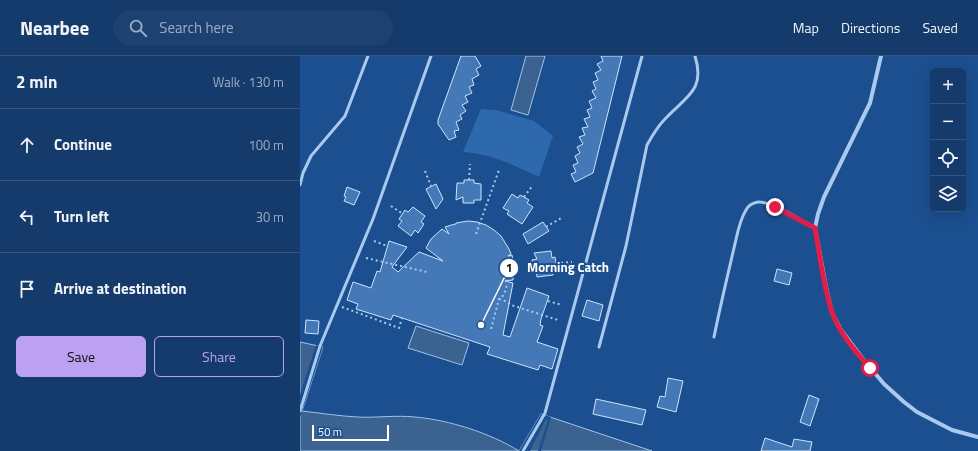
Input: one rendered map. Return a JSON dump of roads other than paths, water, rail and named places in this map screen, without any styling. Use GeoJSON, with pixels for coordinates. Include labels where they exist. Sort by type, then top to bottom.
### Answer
{"type":"FeatureCollection","features":[{"type":"Feature","properties":{"kind":"street"},"geometry":{"type":"LineString","coordinates":[[881,56],[870,104],[824,197],[815,228],[832,313],[841,330],[863,359],[884,384],[904,402],[917,412],[952,430],[978,438]]}},
{"type":"Feature","properties":{"kind":"lane"},"geometry":{"type":"LineString","coordinates":[[300,185],[302,173],[311,156],[345,116],[368,56]]}},
{"type":"Feature","properties":{"kind":"lane"},"geometry":{"type":"LineString","coordinates":[[300,411],[320,346],[372,219],[431,56]]}},
{"type":"Feature","properties":{"kind":"lane"},"geometry":{"type":"LineString","coordinates":[[522,451],[545,412],[642,56]]}},
{"type":"Feature","properties":{"kind":"lane"},"geometry":{"type":"LineString","coordinates":[[599,347],[626,246],[648,145],[654,132],[665,118],[693,92],[698,77],[695,56]]}},
{"type":"Feature","properties":{"kind":"lane"},"geometry":{"type":"LineString","coordinates":[[714,337],[720,303],[739,227],[745,212],[750,205],[756,202],[764,202],[815,228]]}},
{"type":"Feature","properties":{"kind":"place","name":"Morning Catch"},"geometry":{"type":"Point","coordinates":[481,325]}}]}
